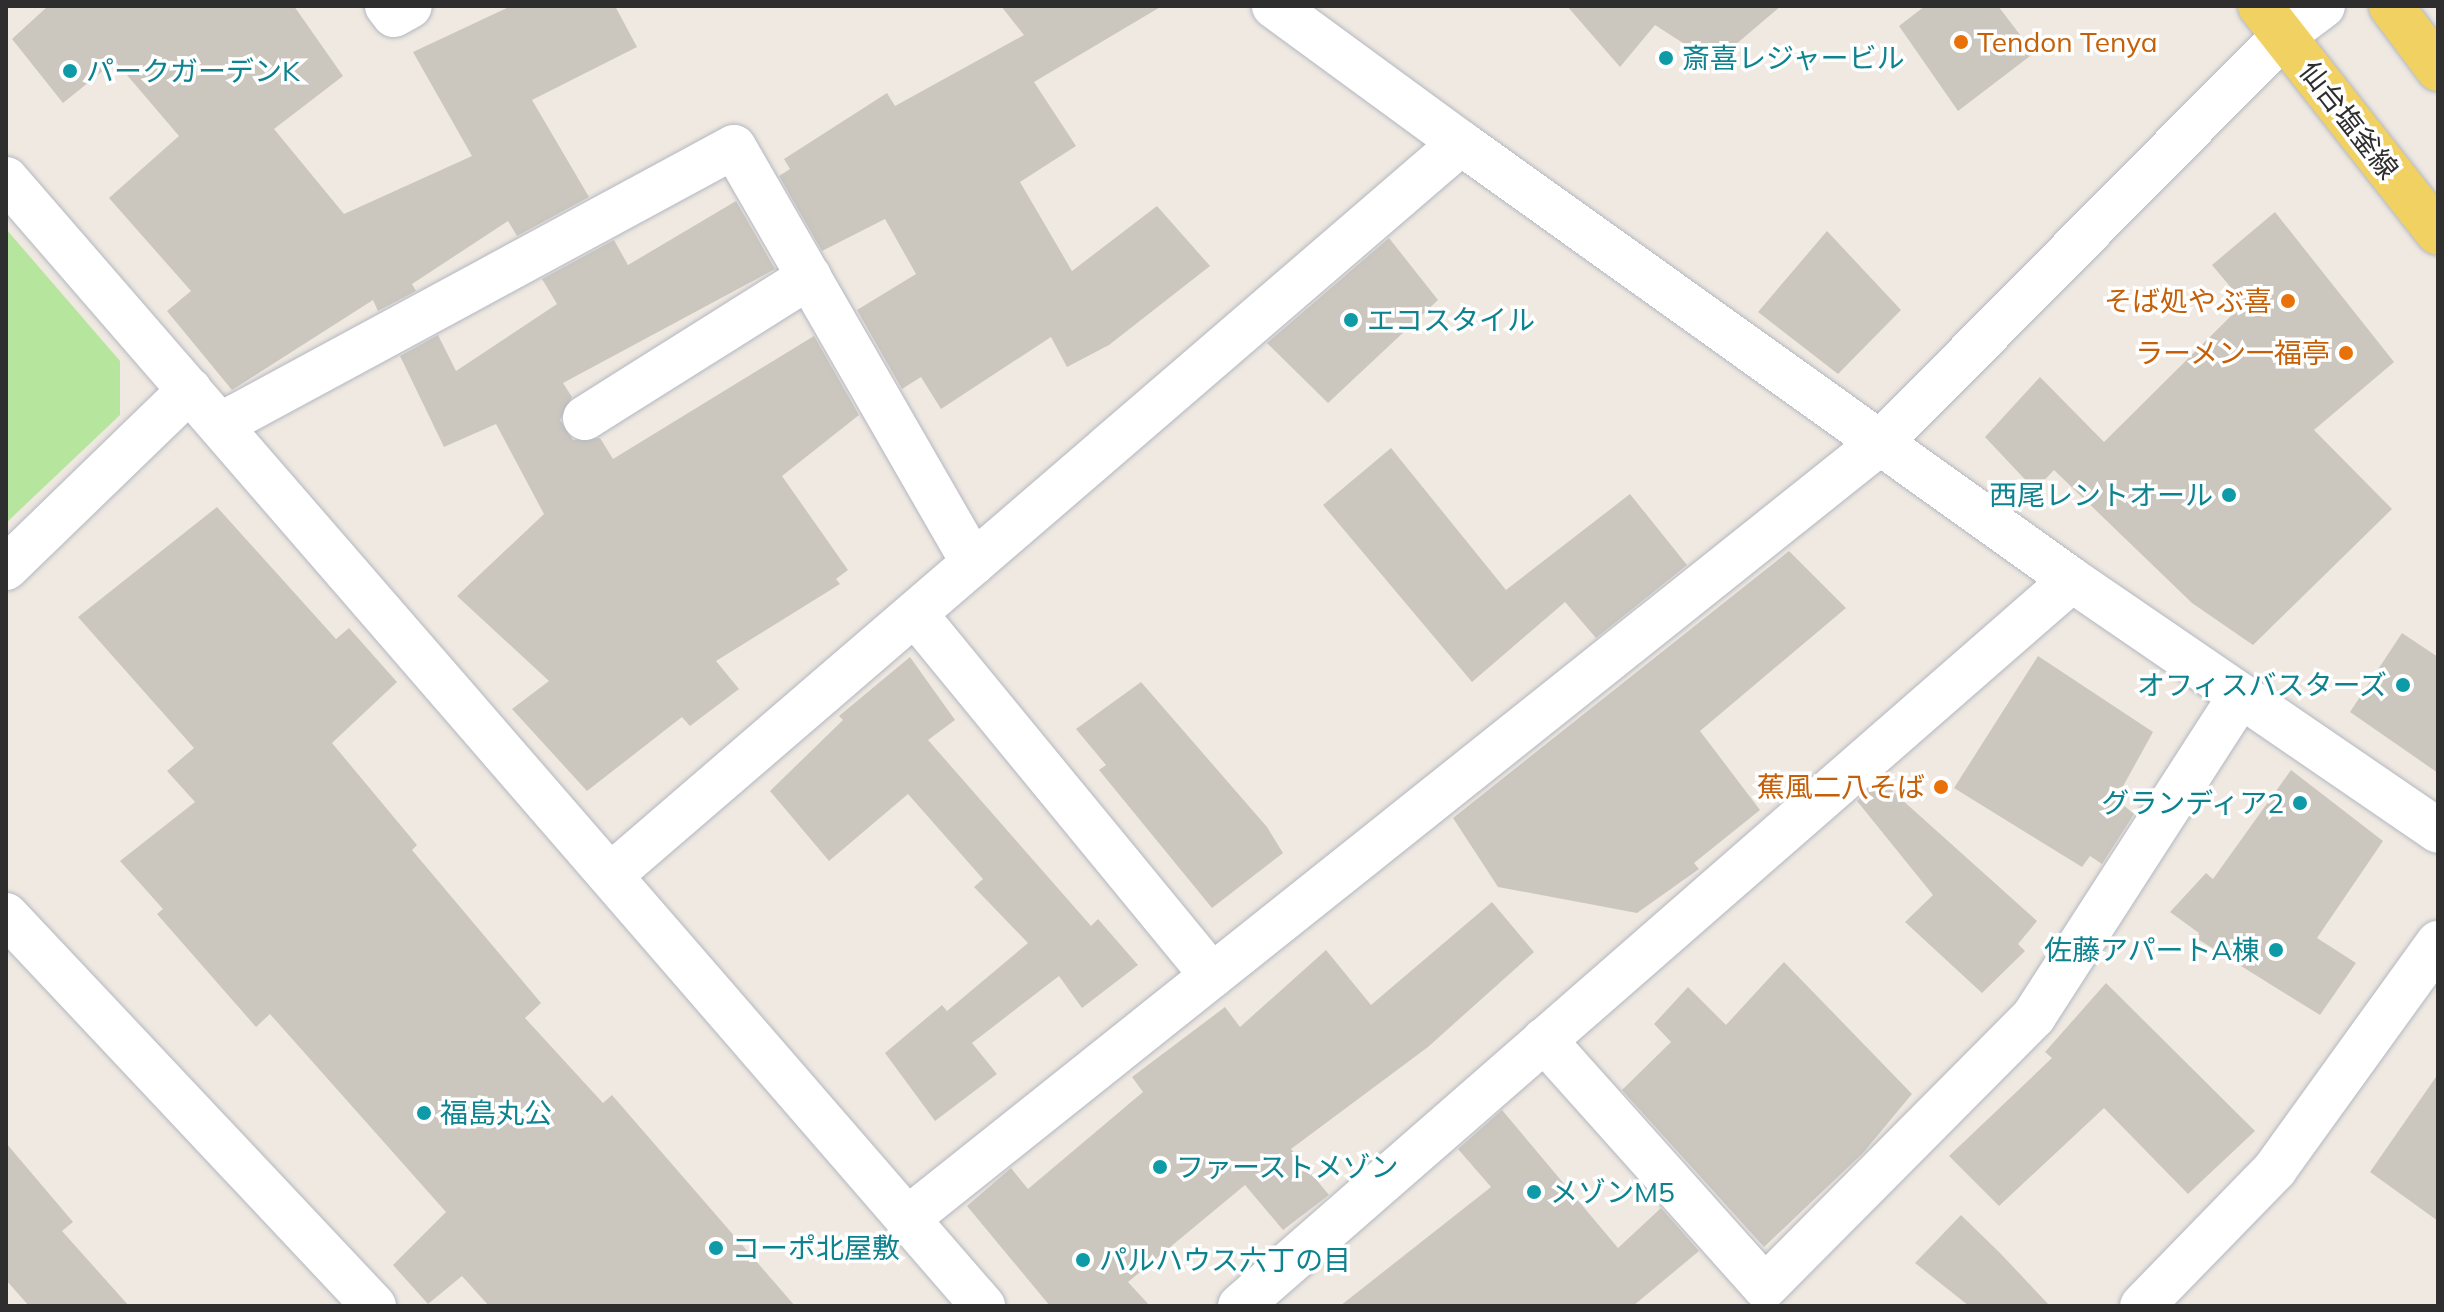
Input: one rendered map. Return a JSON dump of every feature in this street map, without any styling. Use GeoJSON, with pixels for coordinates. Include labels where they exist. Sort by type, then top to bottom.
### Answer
{"type":"FeatureCollection","features":[{"type":"Feature","properties":{"kind":"main road"},"geometry":{"type":"LineString","coordinates":[[2391,6],[2438,69]]}},
{"type":"Feature","properties":{"kind":"main road","name":"仙台塩釜線"},"geometry":{"type":"LineString","coordinates":[[2271,21],[2438,233]]}},
{"type":"Feature","properties":{"kind":"street"},"geometry":{"type":"LineString","coordinates":[[387,6],[394,15],[410,6]]}},
{"type":"Feature","properties":{"kind":"street"},"geometry":{"type":"LineString","coordinates":[[1274,6],[2072,580],[2438,831]]}},
{"type":"Feature","properties":{"kind":"street"},"geometry":{"type":"LineString","coordinates":[[907,1219],[1880,443],[2271,21],[2323,6]]}},
{"type":"Feature","properties":{"kind":"street"},"geometry":{"type":"LineString","coordinates":[[612,874],[1461,143]]}},
{"type":"Feature","properties":{"kind":"street"},"geometry":{"type":"LineString","coordinates":[[220,425],[734,147],[973,563]]}},
{"type":"Feature","properties":{"kind":"street"},"geometry":{"type":"LineString","coordinates":[[6,179],[612,874],[983,1306]]}},
{"type":"Feature","properties":{"kind":"street"},"geometry":{"type":"LineString","coordinates":[[585,418],[809,277]]}},
{"type":"Feature","properties":{"kind":"street"},"geometry":{"type":"LineString","coordinates":[[6,568],[190,390]]}},
{"type":"Feature","properties":{"kind":"street"},"geometry":{"type":"LineString","coordinates":[[1240,1306],[2072,580]]}},
{"type":"Feature","properties":{"kind":"street"},"geometry":{"type":"LineString","coordinates":[[915,614],[1212,976]]}},
{"type":"Feature","properties":{"kind":"street"},"geometry":{"type":"LineString","coordinates":[[1544,1040],[1765,1287],[2034,1016],[2240,696]]}},
{"type":"Feature","properties":{"kind":"street"},"geometry":{"type":"LineString","coordinates":[[6,915],[373,1306]]}},
{"type":"Feature","properties":{"kind":"street"},"geometry":{"type":"LineString","coordinates":[[2149,1304],[2275,1169],[2438,943]]}},
{"type":"Feature","properties":{"kind":"green space"},"geometry":{"type":"Polygon","coordinates":[[[6,229],[120,361],[120,415],[6,523],[6,229]]]}},
{"type":"Feature","properties":{"kind":"building"},"geometry":{"type":"Polygon","coordinates":[[[48,6],[294,6],[343,76],[274,129],[344,214],[472,156],[413,52],[511,6],[615,6],[637,47],[532,100],[589,197],[517,236],[508,221],[412,284],[416,291],[378,311],[373,300],[232,390],[167,311],[191,291],[109,198],[179,136],[115,61],[63,103],[12,39],[48,6]]]}},
{"type":"Feature","properties":{"kind":"building"},"geometry":{"type":"Polygon","coordinates":[[[1001,6],[1162,6],[1034,82],[1076,146],[1020,182],[1072,271],[1157,206],[1210,266],[1109,345],[1067,367],[1051,337],[941,409],[921,377],[902,389],[857,310],[916,274],[885,219],[822,251],[779,176],[790,169],[784,159],[887,93],[895,106],[1024,35],[1001,6]]]}},
{"type":"Feature","properties":{"kind":"building","name":"斎喜レジャービル"},"geometry":{"type":"Polygon","coordinates":[[[1567,6],[1781,6],[1714,63],[1655,25],[1620,67],[1567,6]]]}},
{"type":"Feature","properties":{"kind":"building"},"geometry":{"type":"Polygon","coordinates":[[[1925,6],[1998,6],[2034,53],[1958,111],[1899,26],[1925,6]]]}},
{"type":"Feature","properties":{"kind":"building"},"geometry":{"type":"Polygon","coordinates":[[[736,201],[775,269],[563,383],[572,397],[560,420],[573,440],[600,438],[613,459],[814,336],[859,415],[782,476],[848,570],[836,579],[840,584],[716,661],[739,689],[690,726],[682,717],[587,791],[512,709],[549,681],[457,596],[544,514],[496,424],[444,447],[400,356],[438,335],[456,371],[557,304],[542,279],[614,240],[628,265],[736,201]]]}},
{"type":"Feature","properties":{"kind":"building","name":"西尾レントオール"},"geometry":{"type":"Polygon","coordinates":[[[2275,212],[2394,362],[2314,430],[2392,509],[2253,645],[2192,603],[2054,470],[2035,490],[1985,437],[2040,377],[2104,442],[2244,303],[2212,265],[2275,212]]]}},
{"type":"Feature","properties":{"kind":"building"},"geometry":{"type":"Polygon","coordinates":[[[1827,231],[1901,310],[1838,374],[1758,312],[1827,231]]]}},
{"type":"Feature","properties":{"kind":"building","name":"エコスタイル"},"geometry":{"type":"Polygon","coordinates":[[[1389,238],[1438,300],[1328,403],[1267,343],[1389,238]]]}},
{"type":"Feature","properties":{"kind":"building"},"geometry":{"type":"Polygon","coordinates":[[[1391,448],[1506,590],[1630,494],[1687,565],[1596,638],[1565,602],[1472,682],[1323,505],[1391,448]]]}},
{"type":"Feature","properties":{"kind":"building"},"geometry":{"type":"Polygon","coordinates":[[[217,507],[336,639],[349,628],[397,682],[332,743],[417,845],[412,850],[541,1003],[525,1018],[603,1103],[612,1095],[795,1306],[489,1306],[462,1276],[428,1304],[393,1265],[446,1212],[270,1014],[256,1027],[157,914],[163,909],[120,861],[195,802],[167,771],[194,748],[78,617],[217,507]]]}},
{"type":"Feature","properties":{"kind":"building"},"geometry":{"type":"Polygon","coordinates":[[[1789,551],[1846,608],[1700,731],[1760,810],[1694,863],[1699,869],[1637,913],[1498,887],[1453,818],[1789,551]]]}},
{"type":"Feature","properties":{"kind":"building","name":"オフィスバスターズ"},"geometry":{"type":"Polygon","coordinates":[[[2402,633],[2438,657],[2438,773],[2350,712],[2402,633]]]}},
{"type":"Feature","properties":{"kind":"building"},"geometry":{"type":"Polygon","coordinates":[[[2038,656],[2153,732],[2116,799],[2134,814],[2102,864],[2090,856],[2082,867],[1954,788],[2038,656]]]}},
{"type":"Feature","properties":{"kind":"building"},"geometry":{"type":"Polygon","coordinates":[[[910,657],[955,720],[928,740],[1091,926],[1098,919],[1138,965],[1082,1008],[1059,976],[972,1043],[997,1074],[935,1121],[885,1053],[942,1005],[947,1011],[1028,943],[974,887],[983,879],[908,794],[829,861],[770,791],[843,720],[839,716],[910,657]]]}},
{"type":"Feature","properties":{"kind":"building"},"geometry":{"type":"Polygon","coordinates":[[[1141,682],[1267,827],[1283,853],[1212,908],[1099,770],[1106,765],[1076,729],[1141,682]]]}},
{"type":"Feature","properties":{"kind":"building"},"geometry":{"type":"Polygon","coordinates":[[[2291,770],[2383,841],[2317,938],[2356,963],[2320,1015],[2196,938],[2199,933],[2170,912],[2206,873],[2213,879],[2291,770]]]}},
{"type":"Feature","properties":{"kind":"building"},"geometry":{"type":"Polygon","coordinates":[[[1880,780],[2037,921],[2018,944],[2025,951],[1982,993],[1905,922],[1933,895],[1857,801],[1880,780]]]}},
{"type":"Feature","properties":{"kind":"building"},"geometry":{"type":"Polygon","coordinates":[[[1492,902],[1534,952],[1428,1047],[1291,1149],[1329,1195],[1283,1230],[1245,1185],[1128,1282],[1150,1306],[1050,1306],[967,1206],[1011,1168],[1028,1189],[1143,1092],[1132,1077],[1225,1007],[1240,1027],[1326,950],[1371,1005],[1492,902]]]}},
{"type":"Feature","properties":{"kind":"building"},"geometry":{"type":"Polygon","coordinates":[[[1784,962],[1912,1094],[1863,1153],[1764,1247],[1622,1090],[1671,1042],[1654,1024],[1688,987],[1726,1025],[1784,962]]]}},
{"type":"Feature","properties":{"kind":"building"},"geometry":{"type":"Polygon","coordinates":[[[2106,983],[2255,1131],[2188,1194],[2104,1108],[1999,1206],[1949,1156],[2052,1058],[2045,1052],[2106,983]]]}},
{"type":"Feature","properties":{"kind":"building"},"geometry":{"type":"Polygon","coordinates":[[[2438,1074],[2438,1221],[2370,1172],[2438,1074]]]}},
{"type":"Feature","properties":{"kind":"building"},"geometry":{"type":"Polygon","coordinates":[[[1502,1110],[1618,1248],[1661,1208],[1699,1251],[1633,1306],[1340,1306],[1491,1187],[1458,1149],[1502,1110]]]}},
{"type":"Feature","properties":{"kind":"building"},"geometry":{"type":"Polygon","coordinates":[[[6,1143],[73,1222],[62,1231],[129,1306],[29,1306],[6,1280],[6,1143]]]}},
{"type":"Feature","properties":{"kind":"building"},"geometry":{"type":"Polygon","coordinates":[[[1961,1215],[2050,1306],[1969,1306],[1915,1263],[1961,1215]]]}},
{"type":"Feature","properties":{"kind":"place","name":"Tendon Tenya"},"geometry":{"type":"Point","coordinates":[1961,42]}},
{"type":"Feature","properties":{"kind":"place","name":"斎喜レジャービル"},"geometry":{"type":"Point","coordinates":[1666,58]}},
{"type":"Feature","properties":{"kind":"place","name":"パークガーデンK"},"geometry":{"type":"Point","coordinates":[70,71]}},
{"type":"Feature","properties":{"kind":"place","name":"そば処やぶ喜"},"geometry":{"type":"Point","coordinates":[2288,301]}},
{"type":"Feature","properties":{"kind":"place","name":"エコスタイル"},"geometry":{"type":"Point","coordinates":[1351,320]}},
{"type":"Feature","properties":{"kind":"place","name":"ラーメン一福亭"},"geometry":{"type":"Point","coordinates":[2346,353]}},
{"type":"Feature","properties":{"kind":"place","name":"西尾レントオール"},"geometry":{"type":"Point","coordinates":[2229,495]}},
{"type":"Feature","properties":{"kind":"place","name":"オフィスバスターズ"},"geometry":{"type":"Point","coordinates":[2403,685]}},
{"type":"Feature","properties":{"kind":"place","name":"蕉風二八そば"},"geometry":{"type":"Point","coordinates":[1941,787]}},
{"type":"Feature","properties":{"kind":"place","name":"グランディア2"},"geometry":{"type":"Point","coordinates":[2300,803]}},
{"type":"Feature","properties":{"kind":"place","name":"佐藤アパートA棟"},"geometry":{"type":"Point","coordinates":[2276,950]}},
{"type":"Feature","properties":{"kind":"place","name":"福島丸公"},"geometry":{"type":"Point","coordinates":[424,1113]}},
{"type":"Feature","properties":{"kind":"place","name":"ファーストメゾン"},"geometry":{"type":"Point","coordinates":[1160,1167]}},
{"type":"Feature","properties":{"kind":"place","name":"メゾンM5"},"geometry":{"type":"Point","coordinates":[1534,1192]}},
{"type":"Feature","properties":{"kind":"place","name":"コーポ北屋敷"},"geometry":{"type":"Point","coordinates":[716,1248]}},
{"type":"Feature","properties":{"kind":"place","name":"パルハウス六丁の目"},"geometry":{"type":"Point","coordinates":[1083,1260]}}]}
